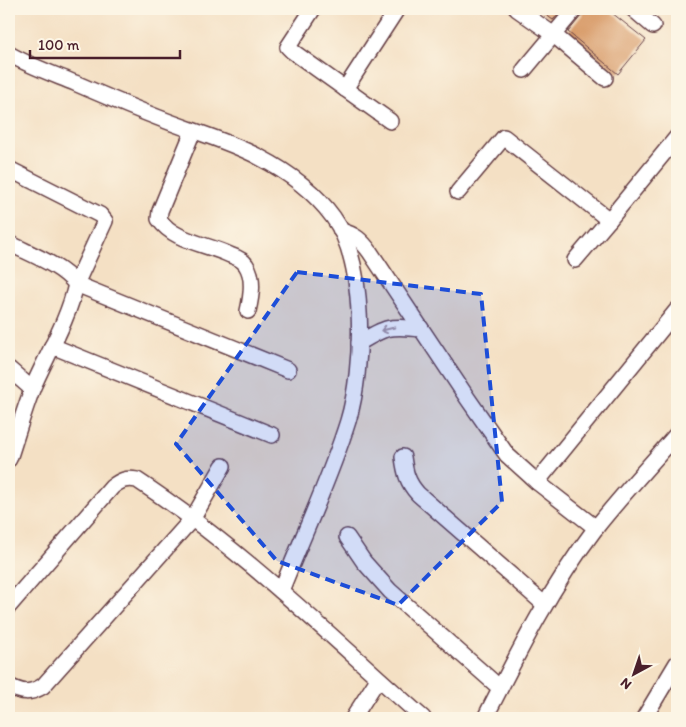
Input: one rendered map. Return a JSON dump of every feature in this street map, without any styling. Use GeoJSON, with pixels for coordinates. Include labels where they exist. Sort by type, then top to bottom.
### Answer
{"type":"FeatureCollection","features":[{"type":"Feature","properties":{"kind":"street"},"geometry":{"type":"LineString","coordinates":[[313,9],[288,47],[390,121]]}},
{"type":"Feature","properties":{"kind":"street"},"geometry":{"type":"LineString","coordinates":[[346,89],[397,9]]}},
{"type":"Feature","properties":{"kind":"street"},"geometry":{"type":"LineString","coordinates":[[517,9],[554,35],[605,78]]}},
{"type":"Feature","properties":{"kind":"street"},"geometry":{"type":"LineString","coordinates":[[524,70],[575,9]]}},
{"type":"Feature","properties":{"kind":"street"},"geometry":{"type":"LineString","coordinates":[[633,9],[653,26]]}},
{"type":"Feature","properties":{"kind":"street"},"geometry":{"type":"LineString","coordinates":[[9,54],[115,100],[203,133],[258,157],[295,179],[322,204],[334,218],[341,231],[351,257],[358,300],[359,343],[356,382],[348,420],[334,459],[280,591]]}},
{"type":"Feature","properties":{"kind":"street"},"geometry":{"type":"LineString","coordinates":[[194,131],[159,218],[164,227],[175,234],[218,249],[240,260],[247,266],[251,288],[248,311]]}},
{"type":"Feature","properties":{"kind":"street"},"geometry":{"type":"LineString","coordinates":[[458,192],[504,137],[609,220]]}},
{"type":"Feature","properties":{"kind":"street"},"geometry":{"type":"LineString","coordinates":[[575,260],[677,137]]}},
{"type":"Feature","properties":{"kind":"street"},"geometry":{"type":"LineString","coordinates":[[9,169],[103,218],[103,226],[76,284],[52,346],[32,389],[9,456]]}},
{"type":"Feature","properties":{"kind":"street"},"geometry":{"type":"LineString","coordinates":[[341,231],[350,233],[361,240],[370,252],[507,455],[537,482],[596,528]]}},
{"type":"Feature","properties":{"kind":"street"},"geometry":{"type":"LineString","coordinates":[[9,245],[57,267],[76,284],[288,370]]}},
{"type":"Feature","properties":{"kind":"street"},"geometry":{"type":"LineString","coordinates":[[537,482],[677,310]]}},
{"type":"Feature","properties":{"kind":"street"},"geometry":{"type":"LineString","coordinates":[[359,343],[381,330],[391,327],[421,329]]}},
{"type":"Feature","properties":{"kind":"street"},"geometry":{"type":"LineString","coordinates":[[52,346],[272,435]]}},
{"type":"Feature","properties":{"kind":"street"},"geometry":{"type":"LineString","coordinates":[[9,370],[32,389]]}},
{"type":"Feature","properties":{"kind":"street"},"geometry":{"type":"LineString","coordinates":[[484,718],[544,604],[596,528],[677,434]]}},
{"type":"Feature","properties":{"kind":"street"},"geometry":{"type":"LineString","coordinates":[[403,457],[406,476],[410,486],[544,604]]}},
{"type":"Feature","properties":{"kind":"street"},"geometry":{"type":"LineString","coordinates":[[9,686],[20,692],[33,692],[42,686],[193,518],[223,466]]}},
{"type":"Feature","properties":{"kind":"street"},"geometry":{"type":"LineString","coordinates":[[9,606],[112,487],[121,480],[137,480],[193,518],[280,591],[423,718]]}},
{"type":"Feature","properties":{"kind":"street"},"geometry":{"type":"LineString","coordinates":[[347,537],[364,562],[390,591],[500,688]]}},
{"type":"Feature","properties":{"kind":"street"},"geometry":{"type":"LineString","coordinates":[[644,718],[677,663]]}},
{"type":"Feature","properties":{"kind":"street"},"geometry":{"type":"LineString","coordinates":[[353,718],[378,678]]}},
{"type":"Feature","properties":{"kind":"highlighted area"},"geometry":{"type":"Polygon","coordinates":[[[297,272],[481,294],[502,502],[398,605],[277,561],[176,444],[297,272]]]}},
{"type":"Feature","properties":{"kind":"building"},"geometry":{"type":"Polygon","coordinates":[[[538,9],[563,9],[553,20],[538,9]]]}},
{"type":"Feature","properties":{"kind":"building"},"geometry":{"type":"Polygon","coordinates":[[[584,9],[607,9],[646,40],[618,74],[568,32],[582,15],[584,9]]]}}]}
